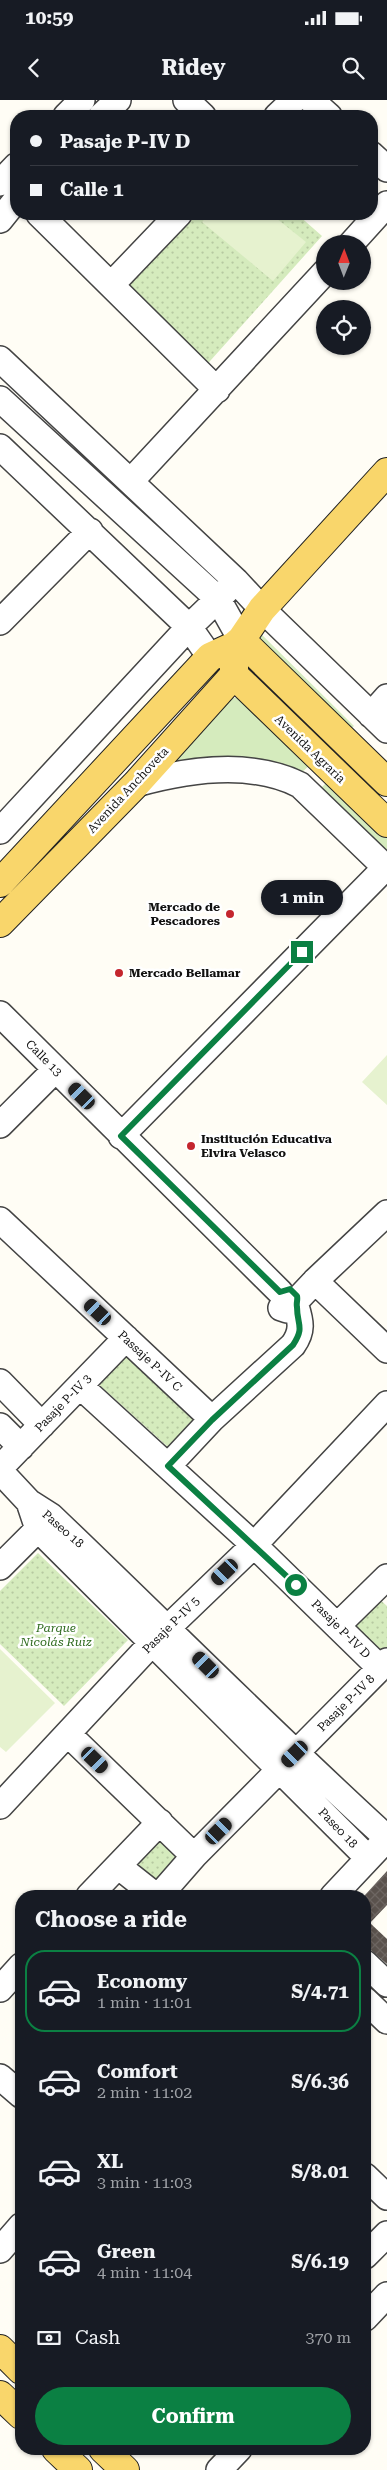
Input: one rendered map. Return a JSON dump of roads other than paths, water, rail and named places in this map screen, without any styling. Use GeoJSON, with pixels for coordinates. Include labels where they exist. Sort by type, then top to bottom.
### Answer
{"type":"FeatureCollection","features":[{"type":"Feature","properties":{"kind":"main road"},"geometry":{"type":"LineString","coordinates":[[0,883],[228,648],[387,472]]}},
{"type":"Feature","properties":{"kind":"main road"},"geometry":{"type":"LineString","coordinates":[[228,648],[234,676]]}},
{"type":"Feature","properties":{"kind":"main road"},"geometry":{"type":"LineString","coordinates":[[228,648],[387,782]]}},
{"type":"Feature","properties":{"kind":"main road","name":"Avenida Anchoveta"},"geometry":{"type":"LineString","coordinates":[[0,922],[136,784],[234,676]]}},
{"type":"Feature","properties":{"kind":"main road","name":"Avenida Agraria"},"geometry":{"type":"LineString","coordinates":[[234,676],[387,823]]}},
{"type":"Feature","properties":{"kind":"main road"},"geometry":{"type":"LineString","coordinates":[[0,2350],[15,2364]]}},
{"type":"Feature","properties":{"kind":"main road"},"geometry":{"type":"LineString","coordinates":[[0,2394],[15,2409]]}},
{"type":"Feature","properties":{"kind":"main road"},"geometry":{"type":"LineString","coordinates":[[62,2455],[78,2470]]}},
{"type":"Feature","properties":{"kind":"main road"},"geometry":{"type":"LineString","coordinates":[[109,2455],[125,2470]]}},
{"type":"Feature","properties":{"kind":"street"},"geometry":{"type":"LineString","coordinates":[[72,110],[82,100]]}},
{"type":"Feature","properties":{"kind":"street"},"geometry":{"type":"LineString","coordinates":[[107,110],[118,100]]}},
{"type":"Feature","properties":{"kind":"street"},"geometry":{"type":"LineString","coordinates":[[186,100],[197,110]]}},
{"type":"Feature","properties":{"kind":"street"},"geometry":{"type":"LineString","coordinates":[[283,110],[294,100]]}},
{"type":"Feature","properties":{"kind":"street"},"geometry":{"type":"LineString","coordinates":[[311,100],[322,110]]}},
{"type":"Feature","properties":{"kind":"street"},"geometry":{"type":"LineString","coordinates":[[0,183],[10,172]]}},
{"type":"Feature","properties":{"kind":"street"},"geometry":{"type":"LineString","coordinates":[[378,214],[387,204]]}},
{"type":"Feature","properties":{"kind":"street"},"geometry":{"type":"LineString","coordinates":[[0,220],[10,208]]}},
{"type":"Feature","properties":{"kind":"street"},"geometry":{"type":"LineString","coordinates":[[45,220],[217,390]]}},
{"type":"Feature","properties":{"kind":"street"},"geometry":{"type":"LineString","coordinates":[[111,285],[173,220]]}},
{"type":"Feature","properties":{"kind":"street"},"geometry":{"type":"LineString","coordinates":[[359,235],[373,220]]}},
{"type":"Feature","properties":{"kind":"street"},"geometry":{"type":"LineString","coordinates":[[131,482],[316,282]]}},
{"type":"Feature","properties":{"kind":"street"},"geometry":{"type":"LineString","coordinates":[[0,359],[236,580],[262,610],[382,714]]}},
{"type":"Feature","properties":{"kind":"street"},"geometry":{"type":"LineString","coordinates":[[0,399],[218,600],[228,648]]}},
{"type":"Feature","properties":{"kind":"street"},"geometry":{"type":"LineString","coordinates":[[0,447],[189,627],[228,648]]}},
{"type":"Feature","properties":{"kind":"street"},"geometry":{"type":"LineString","coordinates":[[0,622],[90,531]]}},
{"type":"Feature","properties":{"kind":"street"},"geometry":{"type":"LineString","coordinates":[[5,815],[236,580]]}},
{"type":"Feature","properties":{"kind":"street"},"geometry":{"type":"LineString","coordinates":[[121,1136],[387,867],[300,785],[287,778],[244,770],[226,770],[163,776],[136,784]]}},
{"type":"Feature","properties":{"kind":"street","name":"Calle 13"},"geometry":{"type":"LineString","coordinates":[[0,1014],[121,1136],[297,1294],[387,1350]]}},
{"type":"Feature","properties":{"kind":"street"},"geometry":{"type":"LineString","coordinates":[[0,1125],[55,1070]]}},
{"type":"Feature","properties":{"kind":"street"},"geometry":{"type":"LineString","coordinates":[[168,1466],[212,1420],[293,1345],[300,1335],[301,1323],[297,1294],[387,1213]]}},
{"type":"Feature","properties":{"kind":"street","name":"Passaje P-IV C"},"geometry":{"type":"LineString","coordinates":[[0,1220],[212,1420]]}},
{"type":"Feature","properties":{"kind":"street","name":"Pasaje P-IV 3"},"geometry":{"type":"LineString","coordinates":[[0,1470],[126,1338]]}},
{"type":"Feature","properties":{"kind":"street"},"geometry":{"type":"LineString","coordinates":[[0,1382],[42,1425]]}},
{"type":"Feature","properties":{"kind":"street","name":"Pasaje P-IV D"},"geometry":{"type":"LineString","coordinates":[[80,1386],[254,1544],[338,1625],[384,1665]]}},
{"type":"Feature","properties":{"kind":"street","name":"Pasaje P-IV 5"},"geometry":{"type":"LineString","coordinates":[[0,1806],[160,1635],[254,1544],[387,1404]]}},
{"type":"Feature","properties":{"kind":"street"},"geometry":{"type":"LineString","coordinates":[[0,1426],[21,1447]]}},
{"type":"Feature","properties":{"kind":"street","name":"Paseo 18"},"geometry":{"type":"LineString","coordinates":[[0,1470],[29,1502],[44,1523],[288,1762],[368,1858]]}},
{"type":"Feature","properties":{"kind":"street"},"geometry":{"type":"LineString","coordinates":[[0,1567],[44,1523]]}},
{"type":"Feature","properties":{"kind":"street"},"geometry":{"type":"LineString","coordinates":[[338,1625],[384,1586]]}},
{"type":"Feature","properties":{"kind":"street","name":"Pasaje P-IV 8"},"geometry":{"type":"LineString","coordinates":[[163,1890],[194,1856],[384,1665]]}},
{"type":"Feature","properties":{"kind":"street"},"geometry":{"type":"LineString","coordinates":[[68,1734],[194,1856]]}},
{"type":"Feature","properties":{"kind":"street","name":"Paseo 18"},"geometry":{"type":"LineString","coordinates":[[288,1762],[387,1838]]}},
{"type":"Feature","properties":{"kind":"street"},"geometry":{"type":"LineString","coordinates":[[95,1890],[160,1822]]}},
{"type":"Feature","properties":{"kind":"street"},"geometry":{"type":"LineString","coordinates":[[339,1890],[387,1838]]}},
{"type":"Feature","properties":{"kind":"street"},"geometry":{"type":"LineString","coordinates":[[118,1866],[150,1890]]}},
{"type":"Feature","properties":{"kind":"street"},"geometry":{"type":"LineString","coordinates":[[371,1969],[387,1984]]}},
{"type":"Feature","properties":{"kind":"street"},"geometry":{"type":"LineString","coordinates":[[0,1988],[15,1972]]}},
{"type":"Feature","properties":{"kind":"street"},"geometry":{"type":"LineString","coordinates":[[371,2006],[387,2021]]}},
{"type":"Feature","properties":{"kind":"street"},"geometry":{"type":"LineString","coordinates":[[0,2077],[15,2090]]}},
{"type":"Feature","properties":{"kind":"street"},"geometry":{"type":"LineString","coordinates":[[371,2182],[387,2197]]}},
{"type":"Feature","properties":{"kind":"street"},"geometry":{"type":"LineString","coordinates":[[0,2250],[15,2233]]}},
{"type":"Feature","properties":{"kind":"street"},"geometry":{"type":"LineString","coordinates":[[371,2250],[387,2234]]}},
{"type":"Feature","properties":{"kind":"street"},"geometry":{"type":"LineString","coordinates":[[371,2312],[387,2295]]}},
{"type":"Feature","properties":{"kind":"street"},"geometry":{"type":"LineString","coordinates":[[219,2470],[233,2455]]}},
{"type":"Feature","properties":{"kind":"place","name":"Mercado de Pescadores"},"geometry":{"type":"Point","coordinates":[230,914]}},
{"type":"Feature","properties":{"kind":"place","name":"Mercado Bellamar"},"geometry":{"type":"Point","coordinates":[119,973]}},
{"type":"Feature","properties":{"kind":"place","name":"Institución Educativa Elvira Velasco"},"geometry":{"type":"Point","coordinates":[191,1146]}},
{"type":"Feature","properties":{"kind":"park label","name":"Parque Nicolás Ruiz"},"geometry":{"type":"Point","coordinates":[56,1635]}}]}
